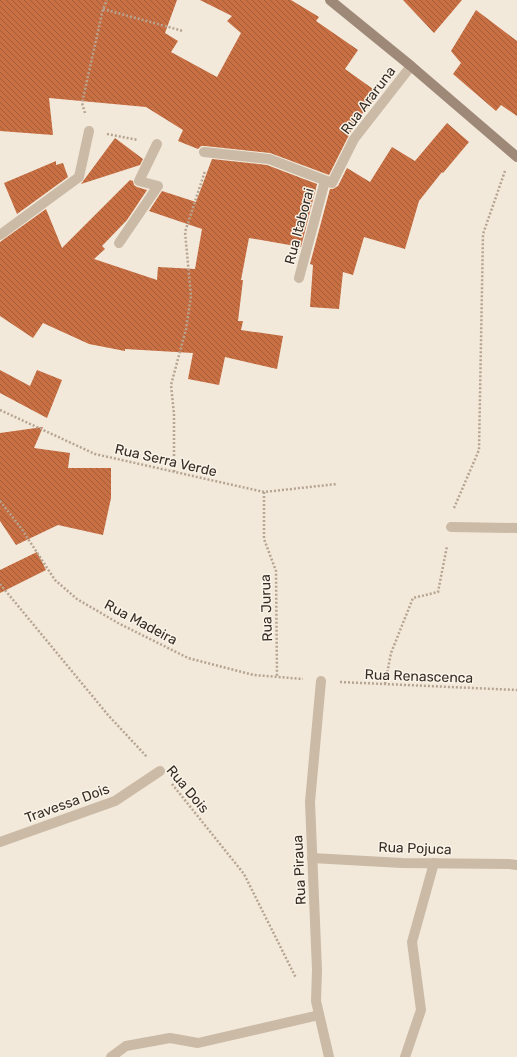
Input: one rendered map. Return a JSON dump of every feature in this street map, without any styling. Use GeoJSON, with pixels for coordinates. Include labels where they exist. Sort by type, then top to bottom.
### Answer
{"type":"FeatureCollection","features":[{"type":"Feature","properties":{"kind":"main road"},"geometry":{"type":"LineString","coordinates":[[330,0],[411,66],[514,154]]}},
{"type":"Feature","properties":{"kind":"street","name":"Rua Araruna"},"geometry":{"type":"LineString","coordinates":[[325,181],[332,183],[354,139],[411,66]]}},
{"type":"Feature","properties":{"kind":"street"},"geometry":{"type":"LineString","coordinates":[[0,235],[79,177],[89,131]]}},
{"type":"Feature","properties":{"kind":"street"},"geometry":{"type":"LineString","coordinates":[[119,243],[158,186],[140,181],[157,144]]}},
{"type":"Feature","properties":{"kind":"street"},"geometry":{"type":"LineString","coordinates":[[204,152],[269,159],[325,181]]}},
{"type":"Feature","properties":{"kind":"street","name":"Rua Itaborai"},"geometry":{"type":"LineString","coordinates":[[299,278],[325,181]]}},
{"type":"Feature","properties":{"kind":"street"},"geometry":{"type":"LineString","coordinates":[[451,526],[517,528]]}},
{"type":"Feature","properties":{"kind":"street","name":"Rua Piraua"},"geometry":{"type":"LineString","coordinates":[[321,681],[310,802],[317,970],[316,1001],[329,1057]]}},
{"type":"Feature","properties":{"kind":"street","name":"Travessa Dois"},"geometry":{"type":"LineString","coordinates":[[0,842],[115,801],[160,772]]}},
{"type":"Feature","properties":{"kind":"street","name":"Rua Pojuca"},"geometry":{"type":"LineString","coordinates":[[312,858],[517,865]]}},
{"type":"Feature","properties":{"kind":"street"},"geometry":{"type":"LineString","coordinates":[[405,1057],[421,1010],[412,942],[434,863]]}},
{"type":"Feature","properties":{"kind":"street"},"geometry":{"type":"LineString","coordinates":[[111,1057],[126,1046],[170,1038],[198,1043],[315,1016]]}},
{"type":"Feature","properties":{"kind":"path"},"geometry":{"type":"LineString","coordinates":[[107,0],[103,10],[82,103],[89,131],[157,144]]}},
{"type":"Feature","properties":{"kind":"path"},"geometry":{"type":"LineString","coordinates":[[103,10],[183,31]]}},
{"type":"Feature","properties":{"kind":"path"},"geometry":{"type":"LineString","coordinates":[[174,472],[174,414],[171,385],[186,329],[191,296],[184,232],[210,158],[204,152]]}},
{"type":"Feature","properties":{"kind":"path"},"geometry":{"type":"LineString","coordinates":[[385,684],[392,653],[413,598],[438,592],[455,504],[479,450],[483,234],[514,154]]}},
{"type":"Feature","properties":{"kind":"path","name":"Rua Serra Verde"},"geometry":{"type":"LineString","coordinates":[[0,410],[95,454],[264,492],[337,484]]}},
{"type":"Feature","properties":{"kind":"path","name":"Rua Jurua"},"geometry":{"type":"LineString","coordinates":[[264,492],[264,539],[276,571],[277,677]]}},
{"type":"Feature","properties":{"kind":"path","name":"Rua Madeira"},"geometry":{"type":"LineString","coordinates":[[0,501],[21,528],[55,580],[77,598],[118,623],[188,658],[254,675],[321,681]]}},
{"type":"Feature","properties":{"kind":"path","name":"Rua Dois"},"geometry":{"type":"LineString","coordinates":[[0,584],[108,715],[180,793],[244,874],[298,980]]}},
{"type":"Feature","properties":{"kind":"path","name":"Rua Renascenca"},"geometry":{"type":"LineString","coordinates":[[321,681],[517,690]]}},
{"type":"Feature","properties":{"kind":"building"},"geometry":{"type":"Polygon","coordinates":[[[0,0],[177,0],[165,33],[178,41],[171,52],[217,77],[241,33],[227,21],[232,16],[200,0],[291,0],[319,17],[316,21],[358,50],[345,69],[380,94],[353,124],[354,125],[329,175],[270,153],[205,146],[201,146],[198,149],[178,141],[183,130],[146,107],[49,98],[53,135],[0,131],[0,0]]]}},
{"type":"Feature","properties":{"kind":"building"},"geometry":{"type":"Polygon","coordinates":[[[403,0],[462,0],[434,33],[403,0]]]}},
{"type":"Feature","properties":{"kind":"building"},"geometry":{"type":"Polygon","coordinates":[[[476,10],[517,41],[517,116],[501,105],[496,111],[453,74],[461,63],[451,51],[476,10]]]}},
{"type":"Feature","properties":{"kind":"building"},"geometry":{"type":"Polygon","coordinates":[[[447,123],[469,142],[443,173],[442,172],[419,201],[405,249],[364,237],[353,275],[343,272],[339,309],[310,307],[313,265],[310,264],[330,189],[338,186],[347,168],[370,182],[392,147],[415,161],[447,123]]]}},
{"type":"Feature","properties":{"kind":"building"},"geometry":{"type":"Polygon","coordinates":[[[115,138],[143,159],[140,165],[81,184],[115,138]]]}},
{"type":"Feature","properties":{"kind":"building"},"geometry":{"type":"Polygon","coordinates":[[[212,159],[267,165],[317,184],[301,247],[249,238],[241,280],[243,280],[238,321],[243,321],[241,330],[283,336],[277,369],[225,357],[219,385],[188,379],[193,353],[125,349],[125,351],[89,344],[43,323],[33,338],[0,316],[0,242],[46,209],[62,248],[130,180],[133,181],[134,185],[137,187],[147,190],[127,220],[102,246],[105,249],[94,259],[157,280],[158,267],[195,269],[202,229],[149,211],[162,191],[196,202],[212,159]]]}},
{"type":"Feature","properties":{"kind":"building"},"geometry":{"type":"Polygon","coordinates":[[[56,161],[56,165],[63,163],[68,177],[17,214],[4,183],[56,161]]]}},
{"type":"Feature","properties":{"kind":"building"},"geometry":{"type":"Polygon","coordinates":[[[0,370],[30,386],[37,370],[62,380],[47,418],[0,393],[0,370]]]}},
{"type":"Feature","properties":{"kind":"building"},"geometry":{"type":"Polygon","coordinates":[[[43,427],[34,448],[70,453],[68,468],[111,468],[111,498],[103,535],[58,525],[16,545],[0,521],[0,433],[43,427]]]}},
{"type":"Feature","properties":{"kind":"building"},"geometry":{"type":"Polygon","coordinates":[[[37,552],[46,570],[0,593],[0,570],[37,552]]]}}]}
